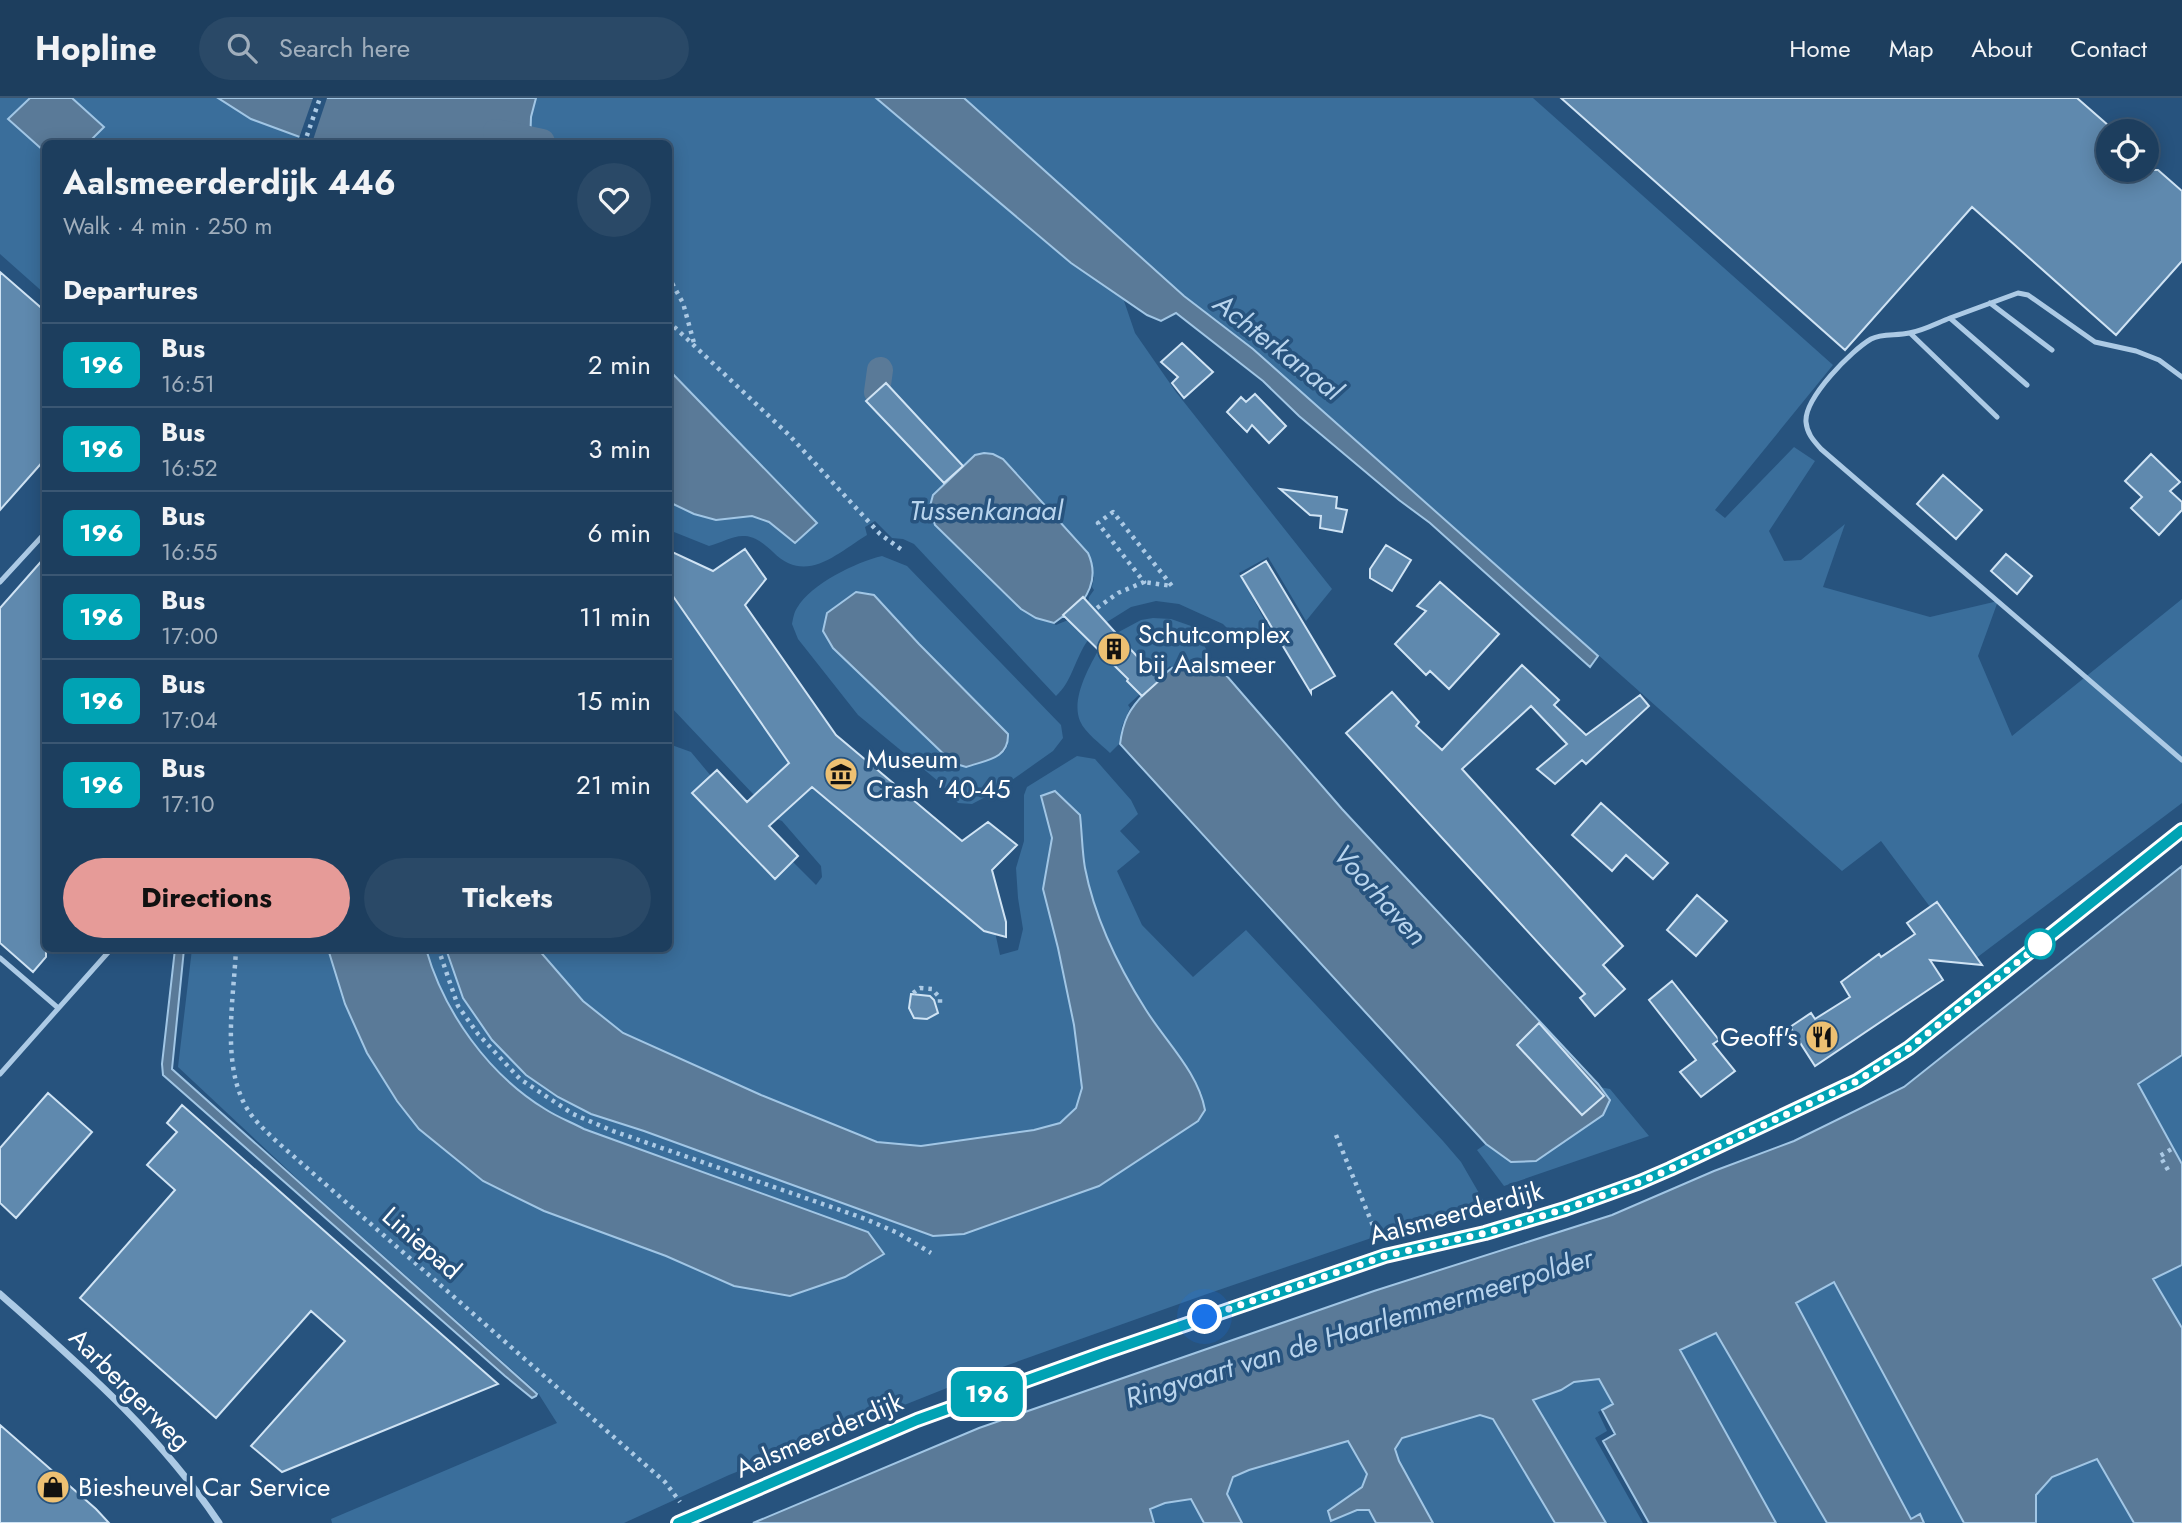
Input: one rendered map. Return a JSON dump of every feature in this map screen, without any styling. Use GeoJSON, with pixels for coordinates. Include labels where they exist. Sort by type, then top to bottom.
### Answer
{"type":"FeatureCollection","features":[{"type":"Feature","properties":{"kind":"street","name":"Aalsmeerderdijk"},"geometry":{"type":"LineString","coordinates":[[683,1521],[917,1420],[1103,1353],[1385,1256],[1485,1233],[1640,1182],[1857,1081],[1909,1048],[2182,830]]}},
{"type":"Feature","properties":{"kind":"street","name":"Aarbergerweg"},"geometry":{"type":"LineString","coordinates":[[0,1294],[83,1368],[154,1437],[219,1523]]}},
{"type":"Feature","properties":{"kind":"lane"},"geometry":{"type":"LineString","coordinates":[[2182,377],[2159,360],[2136,351],[2095,342],[2028,295],[2018,293],[1910,333],[1874,337],[1849,355],[1815,397],[1806,412],[1805,423],[1810,436],[1821,449],[2182,760]]}},
{"type":"Feature","properties":{"kind":"lane"},"geometry":{"type":"LineString","coordinates":[[1990,303],[2052,349]]}},
{"type":"Feature","properties":{"kind":"lane"},"geometry":{"type":"LineString","coordinates":[[1950,318],[2027,385]]}},
{"type":"Feature","properties":{"kind":"lane"},"geometry":{"type":"LineString","coordinates":[[1910,333],[1997,417]]}},
{"type":"Feature","properties":{"kind":"lane"},"geometry":{"type":"LineString","coordinates":[[0,582],[42,536]]}},
{"type":"Feature","properties":{"kind":"lane"},"geometry":{"type":"LineString","coordinates":[[0,1074],[108,952]]}},
{"type":"Feature","properties":{"kind":"lane"},"geometry":{"type":"LineString","coordinates":[[0,958],[57,1007]]}},
{"type":"Feature","properties":{"kind":"path"},"geometry":{"type":"LineString","coordinates":[[305,140],[320,98]]}},
{"type":"Feature","properties":{"kind":"path"},"geometry":{"type":"LineString","coordinates":[[672,283],[683,303],[694,344]]}},
{"type":"Feature","properties":{"kind":"path"},"geometry":{"type":"LineString","coordinates":[[672,325],[789,435],[880,534],[902,550]]}},
{"type":"Feature","properties":{"kind":"path"},"geometry":{"type":"LineString","coordinates":[[1097,607],[1118,593],[1144,582],[1172,586],[1113,512],[1098,523],[1144,582]]}},
{"type":"Feature","properties":{"kind":"path","name":"Liniepad"},"geometry":{"type":"LineString","coordinates":[[236,952],[232,1058],[235,1082],[252,1116],[275,1140],[665,1482],[676,1494],[683,1521]]}},
{"type":"Feature","properties":{"kind":"path"},"geometry":{"type":"LineString","coordinates":[[439,952],[458,1006],[471,1025],[520,1079],[543,1096],[573,1114],[613,1131],[863,1218],[898,1233],[931,1253]]}},
{"type":"Feature","properties":{"kind":"path"},"geometry":{"type":"LineString","coordinates":[[913,993],[920,988],[932,989],[940,999],[940,1006]]}},
{"type":"Feature","properties":{"kind":"path"},"geometry":{"type":"LineString","coordinates":[[1336,1135],[1385,1256]]}},
{"type":"Feature","properties":{"kind":"path"},"geometry":{"type":"LineString","coordinates":[[2168,1170],[2160,1156],[2175,1147]]}},
{"type":"Feature","properties":{"kind":"shaded area"},"geometry":{"type":"Polygon","coordinates":[[[0,98],[30,98],[9,119],[42,149],[42,291],[0,254],[0,98]]]}},
{"type":"Feature","properties":{"kind":"shaded area"},"geometry":{"type":"Polygon","coordinates":[[[72,98],[218,98],[251,119],[308,140],[91,140],[104,127],[72,98]]]}},
{"type":"Feature","properties":{"kind":"shaded area"},"geometry":{"type":"Polygon","coordinates":[[[536,98],[876,98],[1070,263],[1123,298],[1135,333],[1176,392],[1332,589],[1306,621],[1268,557],[1239,573],[1270,630],[1245,646],[1223,624],[1179,604],[1156,601],[1131,607],[1107,622],[1088,603],[1094,590],[1094,577],[930,506],[935,525],[1013,602],[1035,618],[1046,619],[1056,625],[1068,620],[1088,640],[1066,684],[1056,696],[914,544],[892,538],[875,521],[865,527],[867,535],[821,563],[809,566],[785,562],[761,542],[749,537],[736,537],[709,546],[672,531],[672,503],[694,514],[716,520],[752,516],[769,522],[795,543],[817,523],[672,373],[672,140],[530,140],[531,117],[536,98]]]}},
{"type":"Feature","properties":{"kind":"shaded area"},"geometry":{"type":"Polygon","coordinates":[[[964,98],[1533,98],[1833,365],[1715,510],[1725,518],[1794,447],[1815,461],[1769,531],[1784,561],[1801,560],[1845,524],[1823,587],[1930,617],[1998,601],[1978,656],[2012,736],[2182,599],[2182,803],[1971,962],[1881,841],[1842,871],[1253,349],[1184,296],[964,98]]]}},
{"type":"Feature","properties":{"kind":"shaded area"},"geometry":{"type":"Polygon","coordinates":[[[882,556],[907,566],[1061,725],[1063,738],[1053,751],[995,792],[972,804],[958,803],[938,781],[858,715],[798,639],[792,624],[795,611],[804,599],[835,575],[882,556]],[[874,595],[966,767],[1004,752],[1008,745],[874,595]]]}},
{"type":"Feature","properties":{"kind":"shaded area"},"geometry":{"type":"Polygon","coordinates":[[[672,595],[789,763],[754,795],[672,708],[672,595]]]}},
{"type":"Feature","properties":{"kind":"shaded area"},"geometry":{"type":"Polygon","coordinates":[[[1171,619],[1194,627],[1212,660],[1172,668],[1170,666],[1159,676],[1115,634],[1141,620],[1171,619]]]}},
{"type":"Feature","properties":{"kind":"shaded area"},"geometry":{"type":"Polygon","coordinates":[[[1099,649],[1140,694],[1128,705],[1130,708],[1122,726],[1119,744],[1110,753],[1086,730],[1078,712],[1082,684],[1099,649]]]}},
{"type":"Feature","properties":{"kind":"shaded area"},"geometry":{"type":"Polygon","coordinates":[[[672,745],[691,752],[711,776],[734,836],[774,879],[793,862],[816,885],[822,877],[821,866],[782,821],[777,819],[812,787],[995,932],[1000,955],[1018,950],[1023,929],[1016,868],[1024,841],[1024,795],[1027,787],[1077,756],[1095,759],[1131,800],[1138,814],[1120,831],[1140,852],[1117,871],[1142,925],[1193,977],[1246,930],[1443,1141],[1461,1162],[1483,1200],[977,1376],[729,1475],[624,1523],[332,1523],[331,1519],[557,1423],[538,1393],[304,1185],[178,1067],[192,952],[329,952],[345,1004],[367,1053],[396,1101],[666,1256],[734,1286],[790,1296],[845,1277],[868,1232],[584,1129],[554,1115],[524,1095],[505,1078],[471,1040],[444,996],[427,952],[447,952],[463,998],[591,1114],[932,1236],[964,1234],[1202,1094],[1143,1007],[1105,938],[1090,890],[1080,815],[1041,797],[1052,838],[1043,889],[1074,1025],[1082,1088],[1076,1108],[1060,1123],[1034,1130],[921,1146],[877,1142],[761,1095],[623,1033],[583,1001],[541,952],[672,952],[672,745]]]}},
{"type":"Feature","properties":{"kind":"shaded area"},"geometry":{"type":"Polygon","coordinates":[[[2182,1055],[2182,1164],[2138,1084],[2182,1055]]]}},
{"type":"Feature","properties":{"kind":"shaded area"},"geometry":{"type":"Polygon","coordinates":[[[1599,1087],[1610,1089],[1649,1136],[1504,1186],[1477,1150],[1486,1144],[1511,1162],[1583,1129],[1603,1115],[1610,1100],[1599,1087]]]}},
{"type":"Feature","properties":{"kind":"shaded area"},"geometry":{"type":"Polygon","coordinates":[[[2182,1265],[2182,1328],[2153,1278],[2182,1265]]]}},
{"type":"Feature","properties":{"kind":"shaded area"},"geometry":{"type":"Polygon","coordinates":[[[1835,1282],[1964,1523],[1924,1523],[1920,1515],[1911,1519],[1795,1303],[1835,1282]]]}},
{"type":"Feature","properties":{"kind":"shaded area"},"geometry":{"type":"Polygon","coordinates":[[[1716,1333],[1827,1523],[1776,1523],[1679,1350],[1716,1333]]]}},
{"type":"Feature","properties":{"kind":"shaded area"},"geometry":{"type":"Polygon","coordinates":[[[1599,1379],[1613,1405],[1598,1412],[1607,1431],[1595,1438],[1643,1523],[1606,1523],[1533,1400],[1574,1382],[1599,1379]]]}},
{"type":"Feature","properties":{"kind":"shaded area"},"geometry":{"type":"Polygon","coordinates":[[[1480,1415],[1493,1419],[1555,1523],[1433,1523],[1395,1449],[1402,1438],[1480,1415]]]}},
{"type":"Feature","properties":{"kind":"shaded area"},"geometry":{"type":"Polygon","coordinates":[[[1348,1441],[1368,1474],[1362,1487],[1328,1511],[1332,1521],[1357,1510],[1370,1510],[1376,1523],[1242,1523],[1226,1493],[1233,1478],[1249,1470],[1348,1441]]]}},
{"type":"Feature","properties":{"kind":"shaded area"},"geometry":{"type":"Polygon","coordinates":[[[2097,1459],[2134,1523],[2036,1523],[2036,1495],[2053,1477],[2097,1459]]]}},
{"type":"Feature","properties":{"kind":"shaded area"},"geometry":{"type":"Polygon","coordinates":[[[1192,1498],[1204,1523],[1154,1523],[1150,1509],[1192,1498]]]}},
{"type":"Feature","properties":{"kind":"water"},"geometry":{"type":"Polygon","coordinates":[[[30,98],[72,98],[104,127],[91,140],[42,140],[42,149],[8,119],[30,98]]]}},
{"type":"Feature","properties":{"kind":"water"},"geometry":{"type":"Polygon","coordinates":[[[218,98],[536,98],[531,117],[530,140],[308,140],[251,119],[218,98]]]}},
{"type":"Feature","properties":{"kind":"water"},"geometry":{"type":"Polygon","coordinates":[[[876,98],[964,98],[1184,296],[1253,349],[1598,656],[1590,667],[1430,523],[1299,416],[1263,381],[1176,313],[1161,321],[1147,315],[1071,263],[876,98]]]}},
{"type":"Feature","properties":{"kind":"water"},"geometry":{"type":"Polygon","coordinates":[[[672,373],[817,523],[795,543],[769,522],[752,516],[716,520],[694,514],[672,503],[672,373]]]}},
{"type":"Feature","properties":{"kind":"water","name":"Tussenkanaal"},"geometry":{"type":"Polygon","coordinates":[[[984,453],[1003,459],[1088,553],[1093,571],[1090,588],[1069,617],[1062,617],[1054,623],[1036,618],[1021,609],[935,525],[930,506],[933,495],[975,455],[984,453]]]}},
{"type":"Feature","properties":{"kind":"water"},"geometry":{"type":"Polygon","coordinates":[[[856,592],[874,595],[1008,734],[1005,749],[1000,754],[966,767],[953,763],[833,648],[823,631],[827,613],[856,592]]]}},
{"type":"Feature","properties":{"kind":"water","name":"Voorhaven"},"geometry":{"type":"Polygon","coordinates":[[[1200,660],[1213,660],[1342,809],[1598,1084],[1610,1100],[1603,1115],[1536,1161],[1511,1162],[1486,1144],[1120,744],[1128,716],[1144,691],[1172,668],[1200,660]]]}},
{"type":"Feature","properties":{"kind":"water"},"geometry":{"type":"Polygon","coordinates":[[[1055,791],[1080,815],[1089,887],[1109,942],[1146,1010],[1189,1070],[1205,1110],[1198,1121],[1099,1186],[964,1234],[933,1236],[591,1114],[558,1097],[526,1075],[492,1040],[463,998],[447,952],[541,952],[583,1001],[623,1033],[761,1095],[877,1142],[921,1146],[1034,1130],[1060,1123],[1076,1108],[1082,1088],[1074,1025],[1043,889],[1052,838],[1041,796],[1055,791]]]}},
{"type":"Feature","properties":{"kind":"water","name":"Ringvaart van de Haarlemmermeerpolder"},"geometry":{"type":"Polygon","coordinates":[[[2182,866],[2182,1055],[2138,1084],[2182,1164],[2182,1265],[2153,1279],[2182,1328],[2182,1523],[2134,1523],[2097,1459],[2052,1477],[2036,1495],[2036,1523],[1964,1523],[1834,1282],[1796,1303],[1911,1519],[1920,1514],[1924,1523],[1827,1523],[1716,1333],[1680,1350],[1776,1523],[1649,1523],[1603,1441],[1615,1434],[1602,1410],[1613,1404],[1599,1379],[1574,1382],[1533,1400],[1606,1523],[1555,1523],[1493,1419],[1480,1415],[1402,1438],[1395,1449],[1433,1523],[1376,1523],[1369,1510],[1357,1510],[1331,1521],[1328,1511],[1362,1487],[1367,1474],[1348,1441],[1233,1477],[1227,1494],[1242,1523],[1204,1523],[1191,1499],[1165,1503],[1150,1509],[1154,1523],[753,1523],[979,1428],[1374,1291],[1612,1215],[1714,1171],[1794,1141],[1904,1087],[2182,866]]]}},
{"type":"Feature","properties":{"kind":"water"},"geometry":{"type":"Polygon","coordinates":[[[175,952],[184,952],[172,1069],[537,1394],[536,1396],[532,1398],[505,1376],[163,1075],[175,952]]]}},
{"type":"Feature","properties":{"kind":"water"},"geometry":{"type":"Polygon","coordinates":[[[329,952],[427,952],[444,996],[471,1040],[505,1078],[524,1095],[554,1115],[584,1129],[868,1232],[884,1254],[845,1277],[790,1296],[734,1286],[666,1256],[544,1211],[483,1181],[419,1129],[397,1101],[367,1053],[345,1004],[329,952]]]}},
{"type":"Feature","properties":{"kind":"pier"},"geometry":{"type":"Polygon","coordinates":[[[313,98],[327,98],[313,140],[298,140],[313,98]]]}},
{"type":"Feature","properties":{"kind":"building"},"geometry":{"type":"Polygon","coordinates":[[[1561,98],[2077,98],[2101,119],[2096,119],[2096,182],[2159,182],[2159,171],[2182,191],[2182,261],[2116,335],[1972,207],[1845,350],[1561,98]]]}},
{"type":"Feature","properties":{"kind":"building"},"geometry":{"type":"Polygon","coordinates":[[[0,272],[42,309],[42,463],[0,510],[0,272]]]}},
{"type":"Feature","properties":{"kind":"building"},"geometry":{"type":"Polygon","coordinates":[[[1182,343],[1213,372],[1184,398],[1172,383],[1178,377],[1161,362],[1182,343]]]}},
{"type":"Feature","properties":{"kind":"building"},"geometry":{"type":"Polygon","coordinates":[[[886,383],[963,466],[944,483],[866,401],[886,383]]]}},
{"type":"Feature","properties":{"kind":"building"},"geometry":{"type":"Polygon","coordinates":[[[1255,394],[1286,426],[1269,443],[1252,425],[1247,432],[1227,412],[1241,397],[1246,402],[1255,394]]]}},
{"type":"Feature","properties":{"kind":"building"},"geometry":{"type":"Polygon","coordinates":[[[2151,454],[2180,482],[2170,491],[2182,502],[2182,510],[2159,535],[2131,508],[2142,497],[2125,481],[2151,454]]]}},
{"type":"Feature","properties":{"kind":"building"},"geometry":{"type":"Polygon","coordinates":[[[1943,475],[1982,510],[1956,539],[1917,504],[1943,475]]]}},
{"type":"Feature","properties":{"kind":"building"},"geometry":{"type":"Polygon","coordinates":[[[1280,489],[1337,497],[1336,508],[1347,510],[1342,532],[1320,528],[1321,516],[1310,515],[1280,489]]]}},
{"type":"Feature","properties":{"kind":"building"},"geometry":{"type":"Polygon","coordinates":[[[1386,545],[1411,560],[1392,591],[1370,578],[1370,569],[1386,545]]]}},
{"type":"Feature","properties":{"kind":"building"},"geometry":{"type":"Polygon","coordinates":[[[745,549],[766,579],[745,605],[836,735],[962,841],[988,822],[1017,845],[992,870],[1006,922],[1006,937],[984,931],[812,787],[769,826],[798,856],[775,879],[692,793],[717,770],[747,802],[789,763],[672,595],[672,552],[713,571],[745,549]]]}},
{"type":"Feature","properties":{"kind":"building"},"geometry":{"type":"Polygon","coordinates":[[[2006,554],[2032,576],[2017,594],[1991,571],[2006,554]]]}},
{"type":"Feature","properties":{"kind":"building"},"geometry":{"type":"Polygon","coordinates":[[[42,561],[42,952],[46,952],[46,957],[33,972],[0,943],[0,608],[42,561]]]}},
{"type":"Feature","properties":{"kind":"building"},"geometry":{"type":"Polygon","coordinates":[[[1266,561],[1335,676],[1311,690],[1311,693],[1241,576],[1266,561]]]}},
{"type":"Feature","properties":{"kind":"building"},"geometry":{"type":"Polygon","coordinates":[[[1440,582],[1499,634],[1449,689],[1430,671],[1426,675],[1395,644],[1426,611],[1417,606],[1440,582]]]}},
{"type":"Feature","properties":{"kind":"building","name":"Schutcomplex bij Aalsmeer"},"geometry":{"type":"Polygon","coordinates":[[[1083,597],[1161,679],[1142,696],[1063,615],[1083,597]]]}},
{"type":"Feature","properties":{"kind":"building"},"geometry":{"type":"Polygon","coordinates":[[[1522,665],[1559,700],[1554,705],[1586,735],[1640,695],[1649,706],[1586,764],[1582,760],[1555,784],[1537,769],[1567,744],[1531,706],[1462,769],[1623,946],[1603,965],[1625,989],[1595,1016],[1580,998],[1585,994],[1346,733],[1392,692],[1419,722],[1416,726],[1442,750],[1522,665]]]}},
{"type":"Feature","properties":{"kind":"building"},"geometry":{"type":"Polygon","coordinates":[[[1601,803],[1668,863],[1653,879],[1626,855],[1612,871],[1572,835],[1601,803]]]}},
{"type":"Feature","properties":{"kind":"building"},"geometry":{"type":"Polygon","coordinates":[[[1697,895],[1727,921],[1696,956],[1667,930],[1697,895]]]}},
{"type":"Feature","properties":{"kind":"building"},"geometry":{"type":"Polygon","coordinates":[[[1937,902],[1982,965],[1930,960],[1943,980],[1815,1066],[1790,1027],[1811,1013],[1815,1019],[1850,997],[1841,982],[1879,954],[1881,957],[1915,934],[1907,923],[1937,902]]]}},
{"type":"Feature","properties":{"kind":"building"},"geometry":{"type":"Polygon","coordinates":[[[1672,981],[1719,1040],[1713,1044],[1735,1071],[1701,1097],[1680,1072],[1696,1060],[1649,1000],[1672,981]]]}},
{"type":"Feature","properties":{"kind":"building"},"geometry":{"type":"Polygon","coordinates":[[[911,994],[930,996],[938,1013],[927,1019],[914,1018],[909,1008],[911,994]]]}},
{"type":"Feature","properties":{"kind":"building"},"geometry":{"type":"Polygon","coordinates":[[[1539,1023],[1604,1096],[1582,1115],[1517,1045],[1539,1023]]]}},
{"type":"Feature","properties":{"kind":"building"},"geometry":{"type":"Polygon","coordinates":[[[48,1093],[92,1132],[16,1218],[0,1203],[0,1148],[48,1093]]]}},
{"type":"Feature","properties":{"kind":"building"},"geometry":{"type":"Polygon","coordinates":[[[182,1105],[498,1384],[282,1472],[251,1446],[345,1341],[311,1311],[216,1418],[80,1298],[175,1190],[147,1165],[177,1132],[167,1123],[182,1105]]]}},
{"type":"Feature","properties":{"kind":"building"},"geometry":{"type":"Polygon","coordinates":[[[0,1425],[96,1509],[109,1523],[0,1523],[0,1425]]]}},
{"type":"Feature","properties":{"kind":"waterway"},"geometry":{"type":"LineString","coordinates":[[496,132],[533,140]]}},
{"type":"Feature","properties":{"kind":"waterway"},"geometry":{"type":"LineString","coordinates":[[880,370],[877,392],[900,416]]}},
{"type":"Feature","properties":{"kind":"bus line","name":"196"},"geometry":{"type":"LineString","coordinates":[[678,1523],[917,1420],[1103,1353],[1385,1256],[1485,1233],[1565,1209],[1670,1169],[1857,1081],[1909,1048],[2182,830]]}},
{"type":"Feature","properties":{"kind":"place","name":"Schutcomplex bij Aalsmeer"},"geometry":{"type":"Point","coordinates":[1114,649]}},
{"type":"Feature","properties":{"kind":"place","name":"Museum Crash '40-45"},"geometry":{"type":"Point","coordinates":[841,774]}},
{"type":"Feature","properties":{"kind":"place","name":"Geoff's"},"geometry":{"type":"Point","coordinates":[1822,1037]}},
{"type":"Feature","properties":{"kind":"place","name":"Biesheuvel Car Service"},"geometry":{"type":"Point","coordinates":[53,1487]}},
{"type":"Feature","properties":{"kind":"route"},"geometry":{"type":"LineString","coordinates":[[1205,1317],[1385,1256],[1485,1233],[1565,1209],[1670,1169],[1857,1081],[1909,1048],[2043,942],[2040,944]]}},
{"type":"Feature","properties":{"kind":"water label","name":"Achterkanaal"},"geometry":{"type":"Point","coordinates":[1278,347]}}]}
